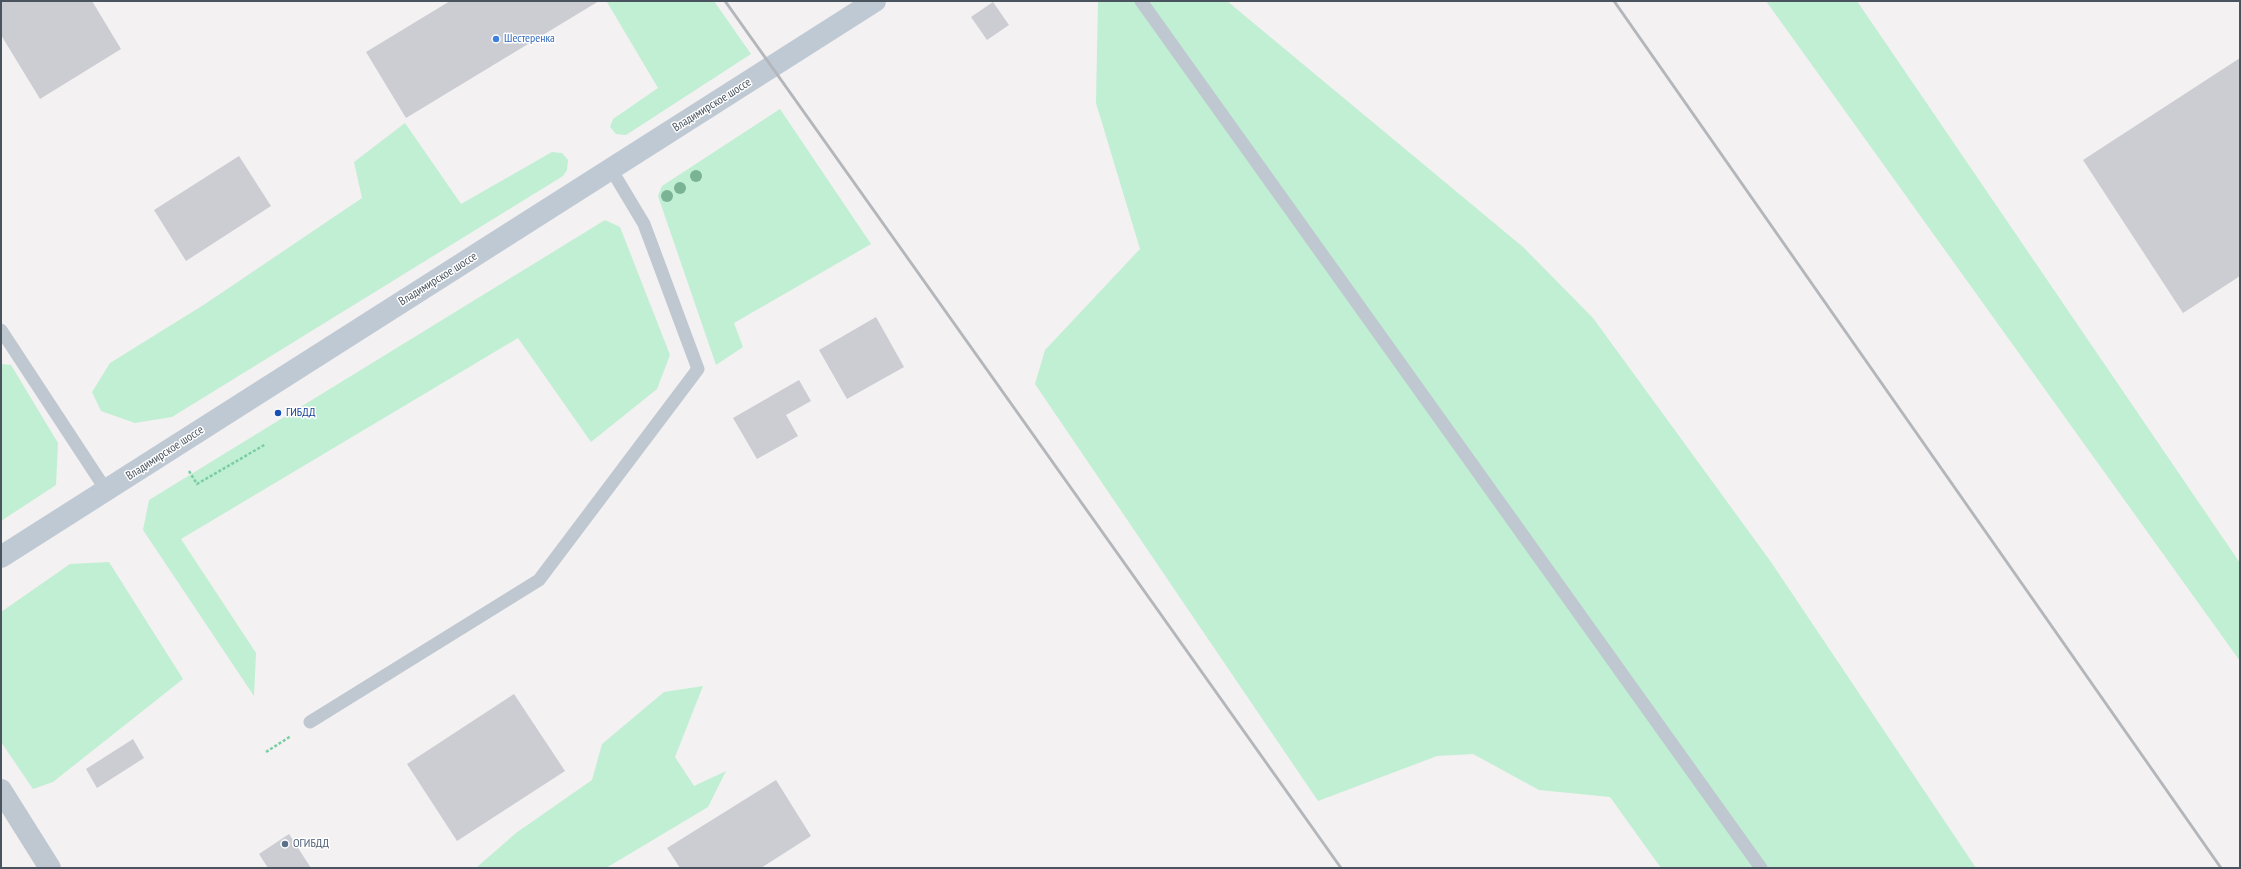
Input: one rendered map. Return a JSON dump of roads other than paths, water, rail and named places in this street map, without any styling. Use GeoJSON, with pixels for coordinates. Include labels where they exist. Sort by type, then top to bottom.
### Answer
{"type":"FeatureCollection","features":[{"type":"Feature","properties":{"kind":"main road","name":"Владимирское шоссе"},"geometry":{"type":"LineString","coordinates":[[1,557],[875,1]]}},
{"type":"Feature","properties":{"kind":"street"},"geometry":{"type":"LineString","coordinates":[[1,790],[50,868]]}},
{"type":"Feature","properties":{"kind":"lane"},"geometry":{"type":"LineString","coordinates":[[1141,1],[1761,868]]}},
{"type":"Feature","properties":{"kind":"lane"},"geometry":{"type":"LineString","coordinates":[[310,722],[539,580],[698,369],[644,224],[611,169]]}},
{"type":"Feature","properties":{"kind":"lane"},"geometry":{"type":"LineString","coordinates":[[1,330],[106,490]]}},
{"type":"Feature","properties":{"kind":"railway"},"geometry":{"type":"LineString","coordinates":[[725,1],[1341,868]]}},
{"type":"Feature","properties":{"kind":"railway"},"geometry":{"type":"LineString","coordinates":[[1614,1],[2221,868]]}},
{"type":"Feature","properties":{"kind":"place","name":"Шестеренка"},"geometry":{"type":"Point","coordinates":[496,39]}},
{"type":"Feature","properties":{"kind":"place","name":"ГИБДД"},"geometry":{"type":"Point","coordinates":[278,413]}},
{"type":"Feature","properties":{"kind":"place","name":"ОГИБДД"},"geometry":{"type":"Point","coordinates":[285,844]}}]}
